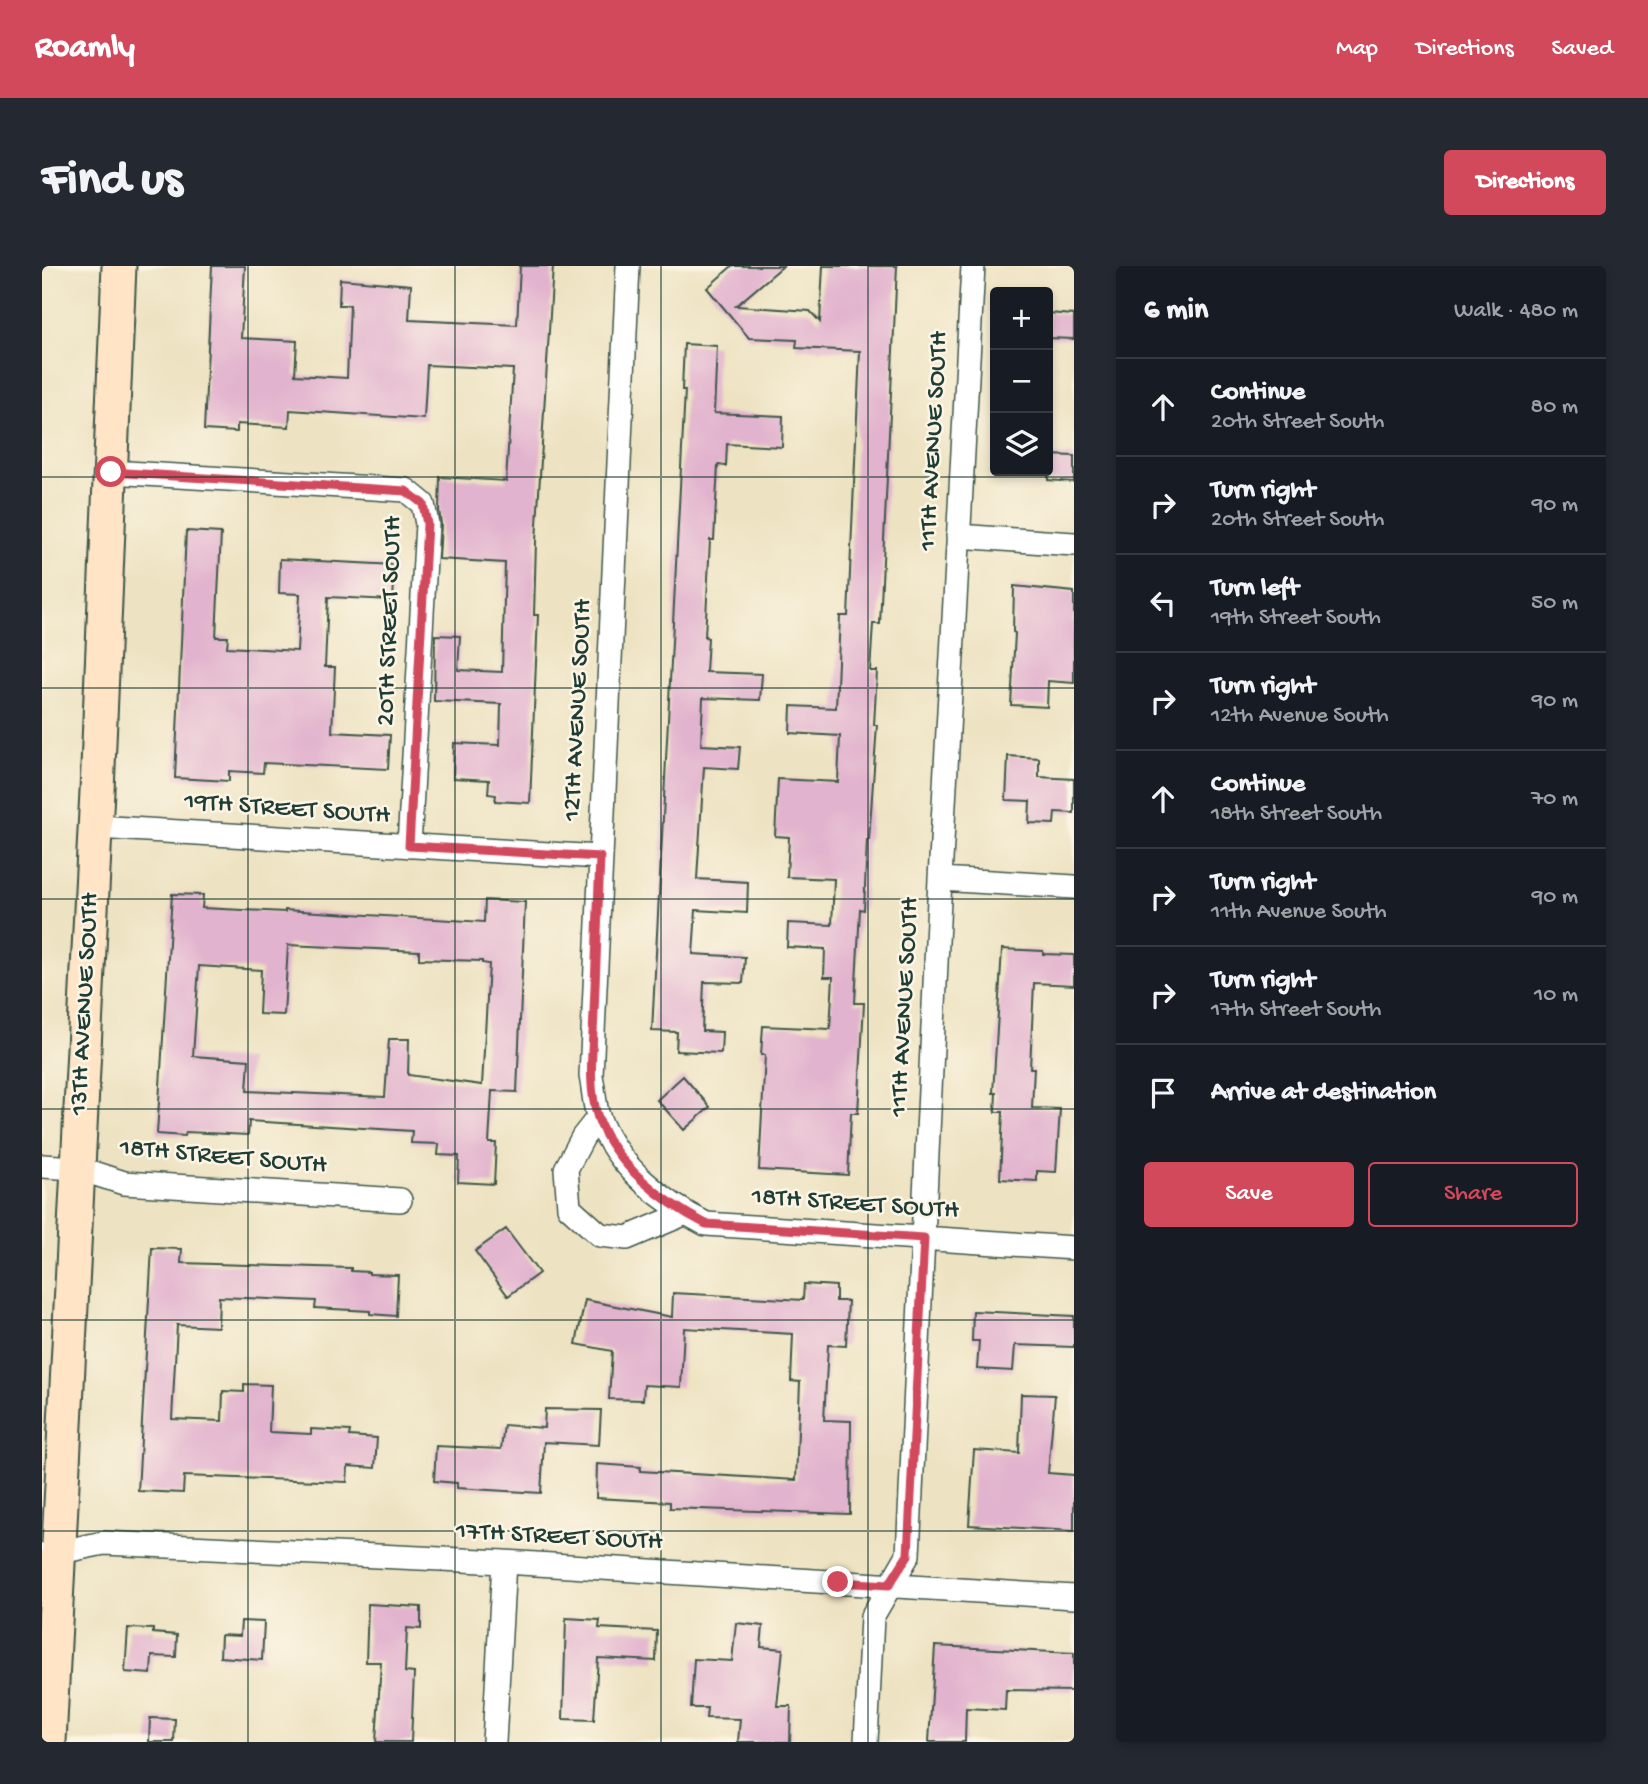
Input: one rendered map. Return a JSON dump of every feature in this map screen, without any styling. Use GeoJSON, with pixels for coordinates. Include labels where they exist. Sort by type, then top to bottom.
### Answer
{"type":"FeatureCollection","features":[{"type":"Feature","properties":{"kind":"main road","name":"13TH AVENUE SOUTH"},"geometry":{"type":"LineString","coordinates":[[49,1742],[50,1553],[77,1168],[96,827],[119,266]]}},
{"type":"Feature","properties":{"kind":"street","name":"12TH AVENUE SOUTH"},"geometry":{"type":"LineString","coordinates":[[628,266],[591,1076],[598,1118],[620,1157],[646,1183]]}},
{"type":"Feature","properties":{"kind":"street","name":"11TH AVENUE SOUTH"},"geometry":{"type":"LineString","coordinates":[[866,1742],[872,1618],[908,1555],[973,266]]}},
{"type":"Feature","properties":{"kind":"street","name":"20TH STREET SOUTH"},"geometry":{"type":"LineString","coordinates":[[111,472],[406,491],[423,504],[427,524],[409,846]]}},
{"type":"Feature","properties":{"kind":"street"},"geometry":{"type":"LineString","coordinates":[[958,536],[1074,544]]}},
{"type":"Feature","properties":{"kind":"street","name":"19TH STREET SOUTH"},"geometry":{"type":"LineString","coordinates":[[96,827],[600,857]]}},
{"type":"Feature","properties":{"kind":"street"},"geometry":{"type":"LineString","coordinates":[[940,879],[1074,887]]}},
{"type":"Feature","properties":{"kind":"street"},"geometry":{"type":"LineString","coordinates":[[598,1118],[583,1137],[566,1169],[569,1207],[600,1235],[627,1238],[686,1213]]}},
{"type":"Feature","properties":{"kind":"street","name":"18TH STREET SOUTH"},"geometry":{"type":"LineString","coordinates":[[42,1166],[77,1168],[124,1183],[400,1199]]}},
{"type":"Feature","properties":{"kind":"street","name":"18TH STREET SOUTH"},"geometry":{"type":"LineString","coordinates":[[646,1183],[686,1213],[706,1224],[1074,1248]]}},
{"type":"Feature","properties":{"kind":"street","name":"17TH STREET SOUTH"},"geometry":{"type":"LineString","coordinates":[[50,1553],[104,1544],[504,1562],[1074,1597]]}},
{"type":"Feature","properties":{"kind":"street"},"geometry":{"type":"LineString","coordinates":[[494,1742],[504,1562]]}},
{"type":"Feature","properties":{"kind":"building"},"geometry":{"type":"Polygon","coordinates":[[[212,266],[245,266],[241,338],[297,341],[295,375],[347,378],[350,305],[339,305],[340,279],[411,285],[409,320],[517,325],[520,266],[553,266],[536,541],[534,615],[538,615],[530,803],[495,801],[496,795],[488,794],[489,780],[453,778],[454,743],[500,745],[501,704],[434,701],[435,635],[460,636],[458,670],[502,672],[505,563],[439,559],[440,477],[506,481],[513,369],[427,365],[424,419],[290,410],[289,427],[237,424],[237,432],[204,430],[212,266]]]}},
{"type":"Feature","properties":{"kind":"building"},"geometry":{"type":"Polygon","coordinates":[[[732,266],[783,266],[736,306],[810,311],[820,322],[823,266],[897,266],[880,624],[873,624],[870,671],[877,671],[874,725],[877,725],[864,910],[860,909],[855,1003],[864,1003],[858,1113],[851,1113],[848,1175],[759,1170],[765,1055],[761,1055],[763,1026],[830,1029],[833,977],[824,977],[825,949],[787,947],[788,923],[832,925],[834,879],[787,877],[789,837],[775,836],[778,779],[838,782],[840,736],[790,733],[791,706],[836,708],[840,616],[848,616],[860,351],[796,348],[797,340],[749,338],[707,288],[732,266]]]}},
{"type":"Feature","properties":{"kind":"building"},"geometry":{"type":"Polygon","coordinates":[[[1053,313],[1074,315],[1074,339],[1053,338],[1053,313]]]}},
{"type":"Feature","properties":{"kind":"building"},"geometry":{"type":"Polygon","coordinates":[[[684,344],[717,346],[714,413],[783,416],[782,447],[727,444],[726,466],[718,465],[714,540],[710,540],[706,672],[762,674],[760,700],[703,698],[701,745],[740,747],[738,769],[704,767],[697,879],[748,882],[747,913],[696,910],[693,954],[745,957],[743,983],[704,982],[702,1031],[722,1032],[721,1053],[676,1051],[677,1032],[652,1031],[685,390],[682,390],[684,344]]]}},
{"type":"Feature","properties":{"kind":"building"},"geometry":{"type":"Polygon","coordinates":[[[1053,455],[1074,456],[1074,482],[1048,480],[1048,476],[1053,476],[1053,455]]]}},
{"type":"Feature","properties":{"kind":"building"},"geometry":{"type":"Polygon","coordinates":[[[186,531],[221,533],[216,637],[228,637],[227,647],[297,651],[300,594],[279,593],[280,559],[395,565],[393,600],[328,597],[325,667],[335,667],[332,732],[390,735],[388,769],[264,763],[263,773],[229,771],[229,781],[175,778],[186,531]]]}},
{"type":"Feature","properties":{"kind":"building"},"geometry":{"type":"Polygon","coordinates":[[[1014,586],[1074,592],[1074,683],[1048,681],[1047,707],[1011,705],[1015,633],[1014,586]]]}},
{"type":"Feature","properties":{"kind":"building"},"geometry":{"type":"Polygon","coordinates":[[[1008,756],[1039,758],[1039,777],[1074,779],[1074,813],[1055,812],[1054,824],[1029,823],[1030,801],[1006,800],[1008,756]]]}},
{"type":"Feature","properties":{"kind":"building"},"geometry":{"type":"Polygon","coordinates":[[[172,894],[203,895],[202,908],[285,910],[484,922],[485,900],[525,902],[517,1092],[492,1091],[489,1143],[496,1143],[494,1184],[458,1182],[459,1156],[438,1155],[439,1144],[411,1143],[412,1131],[249,1121],[248,1135],[186,1132],[185,1136],[157,1134],[172,894]],[[288,945],[284,1015],[259,1014],[261,970],[199,966],[193,1056],[249,1060],[247,1091],[385,1097],[389,1039],[409,1039],[408,1075],[482,1085],[489,964],[482,961],[419,959],[419,951],[288,945]]]}},
{"type":"Feature","properties":{"kind":"building"},"geometry":{"type":"Polygon","coordinates":[[[1002,949],[1074,955],[1074,985],[1034,983],[1030,1068],[1034,1068],[1032,1108],[1060,1109],[1056,1172],[1037,1171],[1037,1181],[1000,1179],[1003,1112],[995,1112],[996,1093],[993,1093],[1002,949]]]}},
{"type":"Feature","properties":{"kind":"building"},"geometry":{"type":"Polygon","coordinates":[[[683,1076],[710,1107],[684,1130],[657,1100],[683,1076]]]}},
{"type":"Feature","properties":{"kind":"building"},"geometry":{"type":"Polygon","coordinates":[[[506,1229],[539,1273],[508,1296],[475,1251],[506,1229]]]}},
{"type":"Feature","properties":{"kind":"building"},"geometry":{"type":"Polygon","coordinates":[[[152,1248],[182,1249],[181,1263],[351,1268],[351,1271],[369,1274],[398,1275],[396,1316],[370,1314],[370,1311],[315,1308],[316,1301],[219,1297],[218,1327],[177,1325],[172,1419],[222,1421],[223,1391],[244,1392],[244,1384],[271,1385],[269,1432],[311,1434],[311,1429],[350,1431],[349,1436],[377,1438],[375,1468],[348,1466],[347,1482],[184,1476],[183,1493],[138,1491],[152,1248]]]}},
{"type":"Feature","properties":{"kind":"building"},"geometry":{"type":"Polygon","coordinates":[[[804,1284],[836,1286],[836,1301],[848,1301],[846,1346],[828,1345],[824,1420],[851,1421],[850,1514],[670,1508],[670,1502],[596,1498],[597,1464],[641,1467],[640,1471],[796,1480],[800,1382],[791,1381],[793,1334],[684,1328],[681,1387],[644,1385],[643,1400],[609,1399],[612,1351],[576,1344],[585,1300],[672,1317],[673,1293],[803,1300],[804,1284]]]}},
{"type":"Feature","properties":{"kind":"building"},"geometry":{"type":"Polygon","coordinates":[[[973,1311],[1074,1316],[1074,1347],[1015,1345],[1013,1371],[977,1369],[979,1341],[972,1341],[973,1311]]]}},
{"type":"Feature","properties":{"kind":"building"},"geometry":{"type":"Polygon","coordinates":[[[1021,1394],[1055,1395],[1048,1473],[1074,1475],[1074,1531],[969,1525],[974,1450],[1019,1453],[1021,1394]]]}},
{"type":"Feature","properties":{"kind":"building"},"geometry":{"type":"Polygon","coordinates":[[[545,1409],[601,1410],[599,1445],[544,1442],[541,1493],[457,1488],[457,1483],[434,1481],[436,1446],[501,1449],[504,1425],[544,1428],[545,1409]]]}},
{"type":"Feature","properties":{"kind":"building"},"geometry":{"type":"Polygon","coordinates":[[[368,1604],[421,1607],[421,1629],[407,1628],[405,1672],[414,1673],[411,1742],[376,1742],[381,1662],[366,1662],[368,1604]]]}},
{"type":"Feature","properties":{"kind":"building"},"geometry":{"type":"Polygon","coordinates":[[[566,1618],[600,1620],[599,1628],[657,1631],[656,1661],[598,1658],[594,1720],[563,1719],[566,1618]]]}},
{"type":"Feature","properties":{"kind":"building"},"geometry":{"type":"Polygon","coordinates":[[[241,1621],[264,1622],[262,1660],[220,1657],[221,1635],[240,1636],[241,1621]]]}},
{"type":"Feature","properties":{"kind":"building"},"geometry":{"type":"Polygon","coordinates":[[[736,1623],[763,1626],[761,1647],[783,1649],[777,1706],[791,1706],[790,1742],[738,1742],[740,1719],[706,1718],[707,1708],[691,1708],[694,1659],[732,1661],[736,1623]]]}},
{"type":"Feature","properties":{"kind":"building"},"geometry":{"type":"Polygon","coordinates":[[[128,1628],[153,1629],[153,1633],[177,1635],[176,1657],[152,1656],[151,1674],[125,1672],[128,1628]]]}},
{"type":"Feature","properties":{"kind":"building"},"geometry":{"type":"Polygon","coordinates":[[[935,1646],[1074,1653],[1074,1691],[1006,1690],[1005,1710],[966,1708],[965,1742],[929,1742],[935,1646]]]}},
{"type":"Feature","properties":{"kind":"building"},"geometry":{"type":"Polygon","coordinates":[[[150,1718],[175,1719],[174,1742],[149,1742],[150,1718]]]}},
{"type":"Feature","properties":{"kind":"route"},"geometry":{"type":"LineString","coordinates":[[111,472],[406,491],[423,504],[427,524],[409,846],[600,857],[591,1076],[598,1118],[620,1157],[646,1183],[686,1213],[706,1224],[924,1238],[908,1555],[889,1585],[838,1582]]}}]}
